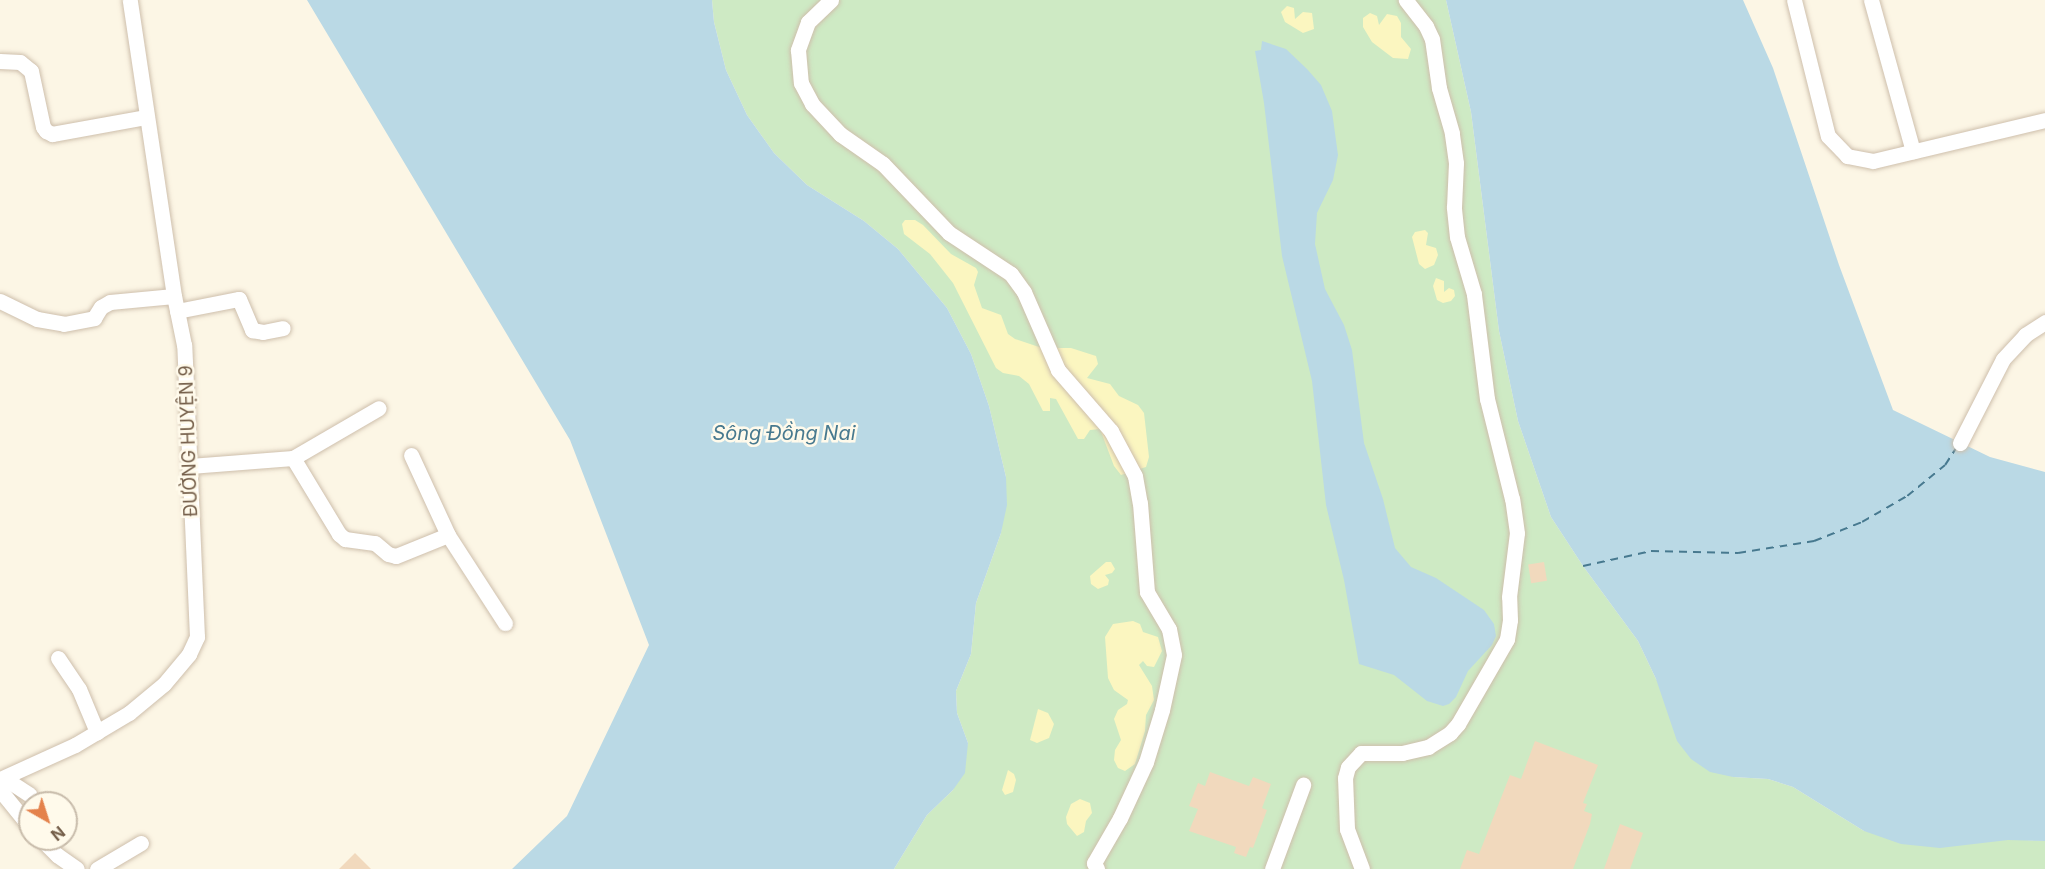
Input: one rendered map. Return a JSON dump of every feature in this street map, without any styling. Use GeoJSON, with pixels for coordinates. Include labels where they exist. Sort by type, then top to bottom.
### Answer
{"type":"FeatureCollection","features":[{"type":"Feature","properties":{"kind":"street","name":"ĐƯỜNG HUYỆN 9"},"geometry":{"type":"LineString","coordinates":[[1,782],[129,713],[164,684],[189,654],[197,637],[187,373],[130,0]]}},
{"type":"Feature","properties":{"kind":"street"},"geometry":{"type":"LineString","coordinates":[[831,0],[808,22],[798,50],[798,72],[812,104],[840,134],[883,164],[949,233],[1011,274],[1024,292],[1058,370],[1111,431],[1135,476],[1140,502],[1147,592],[1157,613],[1169,629],[1174,655],[1149,753],[1135,788],[1094,862],[1097,869]]}},
{"type":"Feature","properties":{"kind":"street"},"geometry":{"type":"LineString","coordinates":[[1362,869],[1347,830],[1345,778],[1348,767],[1361,753],[1402,753],[1428,747],[1450,733],[1458,724],[1508,639],[1509,597],[1516,532],[1512,499],[1487,399],[1474,294],[1457,237],[1454,207],[1456,163],[1452,133],[1439,88],[1432,39],[1426,26],[1406,0]]}},
{"type":"Feature","properties":{"kind":"street"},"geometry":{"type":"LineString","coordinates":[[1794,0],[1828,136],[1847,156],[1873,161],[2045,120]]}},
{"type":"Feature","properties":{"kind":"street"},"geometry":{"type":"LineString","coordinates":[[1871,0],[1913,151]]}},
{"type":"Feature","properties":{"kind":"street"},"geometry":{"type":"LineString","coordinates":[[0,60],[20,62],[31,71],[43,127],[52,134],[147,117]]}},
{"type":"Feature","properties":{"kind":"street"},"geometry":{"type":"LineString","coordinates":[[0,301],[36,320],[64,324],[94,318],[101,307],[110,302],[176,304],[239,299],[252,330],[263,332],[283,328]]}},
{"type":"Feature","properties":{"kind":"street"},"geometry":{"type":"LineString","coordinates":[[1960,443],[2003,358],[2025,335],[2045,322]]}},
{"type":"Feature","properties":{"kind":"street"},"geometry":{"type":"LineString","coordinates":[[190,466],[293,458],[379,408]]}},
{"type":"Feature","properties":{"kind":"street"},"geometry":{"type":"LineString","coordinates":[[411,455],[447,535],[506,623]]}},
{"type":"Feature","properties":{"kind":"street"},"geometry":{"type":"LineString","coordinates":[[293,458],[330,523],[345,539],[375,543],[388,554],[396,556],[447,535]]}},
{"type":"Feature","properties":{"kind":"street"},"geometry":{"type":"LineString","coordinates":[[58,658],[79,689],[97,732]]}},
{"type":"Feature","properties":{"kind":"street"},"geometry":{"type":"LineString","coordinates":[[1,782],[22,791]]}},
{"type":"Feature","properties":{"kind":"street"},"geometry":{"type":"LineString","coordinates":[[1,782],[18,808]]}},
{"type":"Feature","properties":{"kind":"street"},"geometry":{"type":"LineString","coordinates":[[1272,869],[1303,785]]}},
{"type":"Feature","properties":{"kind":"street"},"geometry":{"type":"LineString","coordinates":[[97,869],[141,843]]}},
{"type":"Feature","properties":{"kind":"street"},"geometry":{"type":"LineString","coordinates":[[53,851],[76,869]]}},
{"type":"Feature","properties":{"kind":"green space"},"geometry":{"type":"Polygon","coordinates":[[[712,0],[1446,0],[1471,112],[1499,331],[1518,421],[1551,517],[1583,566],[1638,641],[1656,679],[1733,777],[1768,779],[1793,787],[1864,831],[2045,841],[2045,869],[894,869],[927,815],[953,790],[968,743],[957,713],[956,691],[971,654],[976,603],[1001,533],[1006,477],[989,406],[971,354],[947,308],[898,249],[864,221],[807,185],[774,153],[747,115],[726,70],[714,22],[712,0]]]}},
{"type":"Feature","properties":{"kind":"sand"},"geometry":{"type":"Polygon","coordinates":[[[1287,6],[1294,8],[1295,19],[1303,12],[1312,13],[1314,29],[1303,33],[1285,22],[1281,12],[1287,6]]]}},
{"type":"Feature","properties":{"kind":"sand"},"geometry":{"type":"Polygon","coordinates":[[[1370,13],[1377,16],[1379,25],[1387,14],[1397,16],[1401,23],[1401,37],[1411,49],[1408,59],[1393,58],[1372,42],[1363,27],[1363,18],[1370,13]]]}},
{"type":"Feature","properties":{"kind":"sand"},"geometry":{"type":"Polygon","coordinates":[[[905,220],[915,220],[923,225],[951,254],[976,268],[978,272],[974,285],[982,308],[1001,315],[1008,334],[1015,339],[1042,348],[1071,348],[1096,356],[1098,364],[1087,378],[1110,384],[1119,396],[1138,405],[1144,413],[1149,457],[1146,467],[1121,475],[1114,466],[1100,429],[1090,430],[1084,439],[1078,439],[1056,399],[1050,398],[1050,411],[1043,411],[1029,384],[1019,376],[1003,373],[996,368],[953,283],[930,254],[904,234],[902,224],[905,220]]]}},
{"type":"Feature","properties":{"kind":"sand"},"geometry":{"type":"Polygon","coordinates":[[[1425,230],[1428,233],[1426,245],[1436,248],[1438,255],[1434,265],[1425,269],[1419,264],[1412,237],[1415,232],[1425,230]]]}},
{"type":"Feature","properties":{"kind":"sand"},"geometry":{"type":"Polygon","coordinates":[[[1436,278],[1444,281],[1444,292],[1449,288],[1454,290],[1455,296],[1451,301],[1443,303],[1437,300],[1433,286],[1436,278]]]}},
{"type":"Feature","properties":{"kind":"sand"},"geometry":{"type":"Polygon","coordinates":[[[1106,562],[1111,562],[1115,569],[1112,573],[1105,575],[1109,580],[1108,585],[1098,589],[1091,584],[1090,576],[1106,562]]]}},
{"type":"Feature","properties":{"kind":"sand"},"geometry":{"type":"Polygon","coordinates":[[[1133,621],[1140,624],[1143,632],[1158,637],[1162,651],[1154,667],[1147,666],[1143,661],[1139,665],[1152,686],[1154,700],[1146,715],[1145,731],[1135,764],[1125,771],[1118,768],[1114,760],[1115,750],[1121,740],[1114,719],[1118,710],[1127,704],[1128,700],[1114,690],[1108,678],[1105,637],[1113,624],[1133,621]]]}},
{"type":"Feature","properties":{"kind":"sand"},"geometry":{"type":"Polygon","coordinates":[[[1038,709],[1048,713],[1054,724],[1049,738],[1037,743],[1030,740],[1038,709]]]}},
{"type":"Feature","properties":{"kind":"sand"},"geometry":{"type":"Polygon","coordinates":[[[1008,770],[1014,774],[1016,780],[1013,792],[1005,795],[1002,790],[1008,770]]]}},
{"type":"Feature","properties":{"kind":"sand"},"geometry":{"type":"Polygon","coordinates":[[[1080,799],[1090,803],[1092,813],[1086,821],[1084,832],[1077,836],[1067,824],[1066,817],[1071,804],[1080,799]]]}},
{"type":"Feature","properties":{"kind":"water","name":"Sông Đồng Nai"},"geometry":{"type":"Polygon","coordinates":[[[307,0],[712,0],[714,22],[726,70],[747,115],[774,153],[807,185],[864,221],[898,249],[947,308],[971,354],[989,406],[1006,477],[1007,505],[1001,533],[976,603],[971,654],[956,691],[957,713],[968,743],[965,773],[953,790],[927,815],[894,869],[512,869],[567,816],[649,645],[570,440],[307,0]]]}},
{"type":"Feature","properties":{"kind":"water"},"geometry":{"type":"Polygon","coordinates":[[[1446,0],[1743,0],[1773,68],[1839,265],[1893,410],[1990,457],[2045,472],[2045,841],[2008,840],[1940,848],[1901,844],[1864,831],[1793,787],[1768,779],[1733,777],[1710,772],[1691,759],[1677,741],[1656,679],[1638,641],[1583,566],[1551,517],[1518,421],[1499,331],[1471,112],[1446,0]]]}},
{"type":"Feature","properties":{"kind":"water"},"geometry":{"type":"Polygon","coordinates":[[[1262,41],[1286,49],[1307,69],[1321,85],[1332,111],[1338,155],[1333,180],[1317,213],[1315,244],[1325,289],[1344,325],[1352,350],[1364,443],[1383,499],[1395,548],[1411,567],[1436,578],[1484,610],[1494,624],[1496,636],[1492,645],[1468,671],[1456,697],[1443,706],[1427,701],[1394,675],[1359,664],[1344,580],[1326,505],[1312,381],[1282,256],[1264,103],[1255,51],[1261,50],[1262,41]]]}},
{"type":"Feature","properties":{"kind":"building"},"geometry":{"type":"Polygon","coordinates":[[[1544,562],[1547,581],[1531,583],[1528,565],[1544,562]]]}},
{"type":"Feature","properties":{"kind":"building"},"geometry":{"type":"Polygon","coordinates":[[[1535,741],[1598,765],[1583,803],[1587,804],[1584,811],[1592,814],[1590,824],[1573,869],[1460,869],[1467,850],[1479,854],[1510,775],[1521,779],[1535,741]]]}},
{"type":"Feature","properties":{"kind":"building"},"geometry":{"type":"Polygon","coordinates":[[[1210,772],[1249,786],[1253,777],[1271,784],[1262,808],[1267,810],[1253,848],[1250,847],[1246,857],[1234,853],[1236,847],[1189,831],[1198,809],[1189,806],[1198,783],[1205,786],[1210,772]]]}},
{"type":"Feature","properties":{"kind":"building"},"geometry":{"type":"Polygon","coordinates":[[[1620,824],[1643,833],[1630,869],[1604,869],[1620,824]]]}},
{"type":"Feature","properties":{"kind":"building"},"geometry":{"type":"Polygon","coordinates":[[[355,853],[371,869],[339,869],[355,853]]]}},
{"type":"Feature","properties":{"kind":"ferry route"},"geometry":{"type":"LineString","coordinates":[[1583,566],[1651,551],[1738,553],[1814,541],[1862,522],[1907,496],[1945,465],[1956,448]]}}]}
